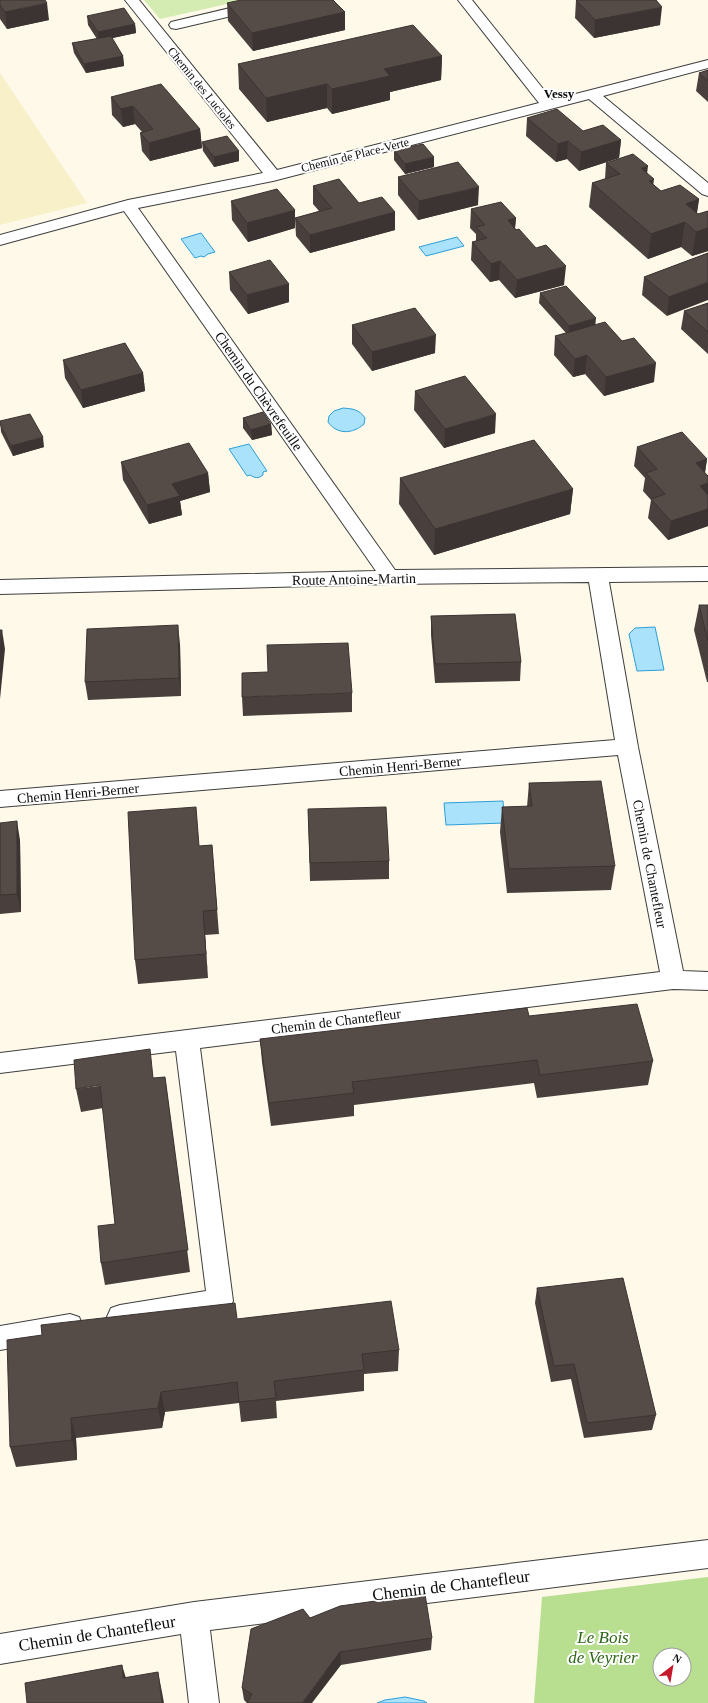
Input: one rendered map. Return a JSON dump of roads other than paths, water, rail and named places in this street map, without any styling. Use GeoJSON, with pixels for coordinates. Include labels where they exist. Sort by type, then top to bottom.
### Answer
{"type":"FeatureCollection","features":[{"type":"Feature","properties":{"kind":"street","name":"Chemin des Lucioles"},"geometry":{"type":"LineString","coordinates":[[132,0],[273,176]]}},
{"type":"Feature","properties":{"kind":"street"},"geometry":{"type":"LineString","coordinates":[[176,25],[282,0]]}},
{"type":"Feature","properties":{"kind":"street"},"geometry":{"type":"LineString","coordinates":[[465,0],[548,105]]}},
{"type":"Feature","properties":{"kind":"street","name":"Chemin de Place-Verte"},"geometry":{"type":"LineString","coordinates":[[0,240],[128,205],[273,176],[708,64]]}},
{"type":"Feature","properties":{"kind":"street"},"geometry":{"type":"LineString","coordinates":[[592,94],[708,191]]}},
{"type":"Feature","properties":{"kind":"street","name":"Chemin du Chèvrefeuille"},"geometry":{"type":"LineString","coordinates":[[128,205],[390,578]]}},
{"type":"Feature","properties":{"kind":"street","name":"Route Antoine-Martin"},"geometry":{"type":"LineString","coordinates":[[0,587],[390,578],[708,574]]}},
{"type":"Feature","properties":{"kind":"street"},"geometry":{"type":"LineString","coordinates":[[598,575],[627,748]]}},
{"type":"Feature","properties":{"kind":"street","name":"Chemin Henri-Berner"},"geometry":{"type":"LineString","coordinates":[[0,799],[627,748]]}},
{"type":"Feature","properties":{"kind":"street","name":"Chemin de Chantefleur"},"geometry":{"type":"LineString","coordinates":[[627,748],[673,980]]}},
{"type":"Feature","properties":{"kind":"street","name":"Chemin de Chantefleur"},"geometry":{"type":"LineString","coordinates":[[0,1063],[673,980],[708,981]]}},
{"type":"Feature","properties":{"kind":"street"},"geometry":{"type":"LineString","coordinates":[[0,1338],[220,1301],[187,1040]]}},
{"type":"Feature","properties":{"kind":"street","name":"Chemin de Chantefleur"},"geometry":{"type":"LineString","coordinates":[[0,1649],[194,1617],[708,1554]]}},
{"type":"Feature","properties":{"kind":"street","name":"Chemin de Chantefleur"},"geometry":{"type":"LineString","coordinates":[[194,1617],[204,1703]]}},
{"type":"Feature","properties":{"kind":"water"},"geometry":{"type":"Polygon","coordinates":[[[201,233],[215,252],[204,257],[201,256],[195,258],[181,239],[201,233]]]}},
{"type":"Feature","properties":{"kind":"water"},"geometry":{"type":"Polygon","coordinates":[[[457,237],[464,246],[426,256],[419,247],[457,237]]]}},
{"type":"Feature","properties":{"kind":"water"},"geometry":{"type":"Polygon","coordinates":[[[343,408],[358,411],[365,418],[364,424],[355,430],[345,432],[332,426],[328,422],[329,416],[334,411],[343,408]]]}},
{"type":"Feature","properties":{"kind":"water"},"geometry":{"type":"Polygon","coordinates":[[[249,444],[267,471],[263,472],[263,475],[258,478],[250,475],[247,476],[229,449],[249,444]]]}},
{"type":"Feature","properties":{"kind":"water"},"geometry":{"type":"Polygon","coordinates":[[[655,627],[664,670],[637,671],[629,634],[635,628],[655,627]]]}},
{"type":"Feature","properties":{"kind":"water"},"geometry":{"type":"Polygon","coordinates":[[[503,801],[505,823],[446,825],[444,803],[503,801]]]}},
{"type":"Feature","properties":{"kind":"water"},"geometry":{"type":"Polygon","coordinates":[[[405,1697],[427,1703],[377,1703],[385,1700],[405,1697]]]}},
{"type":"Feature","properties":{"kind":"district","name":"Vessy"},"geometry":{"type":"Point","coordinates":[559,93]}},
{"type":"Feature","properties":{"kind":"park label","name":"Le Bois de Veyrier"},"geometry":{"type":"Point","coordinates":[603,1647]}}]}
